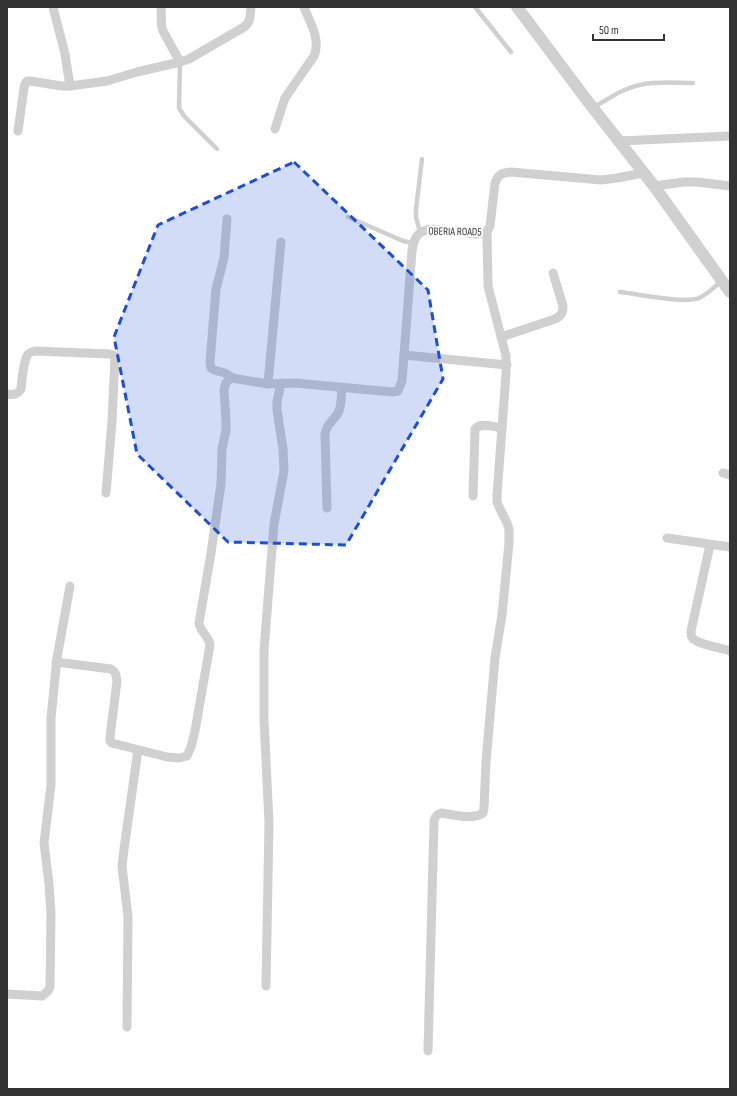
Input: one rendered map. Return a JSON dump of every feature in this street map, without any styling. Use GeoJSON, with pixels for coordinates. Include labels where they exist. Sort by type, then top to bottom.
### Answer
{"type":"FeatureCollection","features":[{"type":"Feature","properties":{"kind":"street"},"geometry":{"type":"LineString","coordinates":[[53,7],[65,54],[70,86]]}},
{"type":"Feature","properties":{"kind":"street"},"geometry":{"type":"LineString","coordinates":[[161,7],[161,26],[180,62]]}},
{"type":"Feature","properties":{"kind":"street"},"geometry":{"type":"LineString","coordinates":[[18,131],[24,88],[28,81],[70,86],[107,81],[180,62],[248,24],[251,7]]}},
{"type":"Feature","properties":{"kind":"street"},"geometry":{"type":"LineString","coordinates":[[275,129],[285,98],[314,56],[316,50],[317,40],[304,7]]}},
{"type":"Feature","properties":{"kind":"street"},"geometry":{"type":"LineString","coordinates":[[517,7],[654,186],[730,292]]}},
{"type":"Feature","properties":{"kind":"street"},"geometry":{"type":"LineString","coordinates":[[619,141],[730,136]]}},
{"type":"Feature","properties":{"kind":"street","name":"OBERIA ROAD5"},"geometry":{"type":"LineString","coordinates":[[342,388],[393,392],[398,391],[402,381],[413,243],[415,237],[420,232],[433,229],[475,234],[481,234],[487,231],[490,226],[496,178],[502,173],[511,172],[601,180],[643,173]]}},
{"type":"Feature","properties":{"kind":"street"},"geometry":{"type":"LineString","coordinates":[[654,186],[691,182],[730,186]]}},
{"type":"Feature","properties":{"kind":"street"},"geometry":{"type":"LineString","coordinates":[[227,219],[224,258],[216,289],[210,362],[211,368],[225,373],[233,378],[268,384],[307,384],[342,388],[340,409],[328,424],[325,434],[327,508]]}},
{"type":"Feature","properties":{"kind":"street"},"geometry":{"type":"LineString","coordinates":[[428,1051],[434,821],[438,814],[442,813],[473,817],[483,813],[495,658],[502,615],[509,543],[509,529],[497,502],[507,365],[488,286],[487,231]]}},
{"type":"Feature","properties":{"kind":"street"},"geometry":{"type":"LineString","coordinates":[[268,384],[281,242]]}},
{"type":"Feature","properties":{"kind":"street"},"geometry":{"type":"LineString","coordinates":[[501,337],[560,316],[563,312],[563,306],[553,273]]}},
{"type":"Feature","properties":{"kind":"street"},"geometry":{"type":"LineString","coordinates":[[7,394],[15,394],[21,389],[25,360],[27,355],[30,353],[113,355],[115,357],[112,421],[106,493]]}},
{"type":"Feature","properties":{"kind":"street"},"geometry":{"type":"LineString","coordinates":[[404,355],[507,365]]}},
{"type":"Feature","properties":{"kind":"street"},"geometry":{"type":"LineString","coordinates":[[56,662],[111,669],[114,671],[117,681],[110,741],[116,744],[167,757],[179,758],[187,756],[191,747],[210,645],[199,624],[212,553],[221,484],[222,449],[226,430],[224,390],[228,380],[233,378]]}},
{"type":"Feature","properties":{"kind":"street"},"geometry":{"type":"LineString","coordinates":[[266,986],[269,823],[264,719],[264,650],[274,524],[284,471],[283,450],[277,410],[281,383]]}},
{"type":"Feature","properties":{"kind":"street"},"geometry":{"type":"LineString","coordinates":[[472,496],[475,429],[481,425],[502,428]]}},
{"type":"Feature","properties":{"kind":"street"},"geometry":{"type":"LineString","coordinates":[[667,538],[730,547]]}},
{"type":"Feature","properties":{"kind":"street"},"geometry":{"type":"LineString","coordinates":[[710,545],[691,631],[692,637],[695,641],[702,644],[730,651]]}},
{"type":"Feature","properties":{"kind":"street"},"geometry":{"type":"LineString","coordinates":[[7,994],[42,996],[50,987],[51,913],[44,843],[51,785],[51,718],[56,662],[70,586]]}},
{"type":"Feature","properties":{"kind":"street"},"geometry":{"type":"LineString","coordinates":[[128,1027],[128,917],[122,866],[138,750]]}},
{"type":"Feature","properties":{"kind":"lane"},"geometry":{"type":"LineString","coordinates":[[475,7],[511,52]]}},
{"type":"Feature","properties":{"kind":"lane"},"geometry":{"type":"LineString","coordinates":[[180,62],[179,108],[184,116],[217,149]]}},
{"type":"Feature","properties":{"kind":"lane"},"geometry":{"type":"LineString","coordinates":[[593,108],[627,89],[638,85],[650,83],[693,83]]}},
{"type":"Feature","properties":{"kind":"lane"},"geometry":{"type":"LineString","coordinates":[[420,232],[416,217],[416,208],[422,159]]}},
{"type":"Feature","properties":{"kind":"lane"},"geometry":{"type":"LineString","coordinates":[[348,217],[403,241],[413,243]]}},
{"type":"Feature","properties":{"kind":"lane"},"geometry":{"type":"LineString","coordinates":[[620,292],[678,300],[693,300],[708,293],[721,281]]}},
{"type":"Feature","properties":{"kind":"highlighted area"},"geometry":{"type":"Polygon","coordinates":[[[294,162],[428,290],[443,379],[346,545],[228,542],[137,454],[114,337],[158,225],[294,162]]]}}]}
